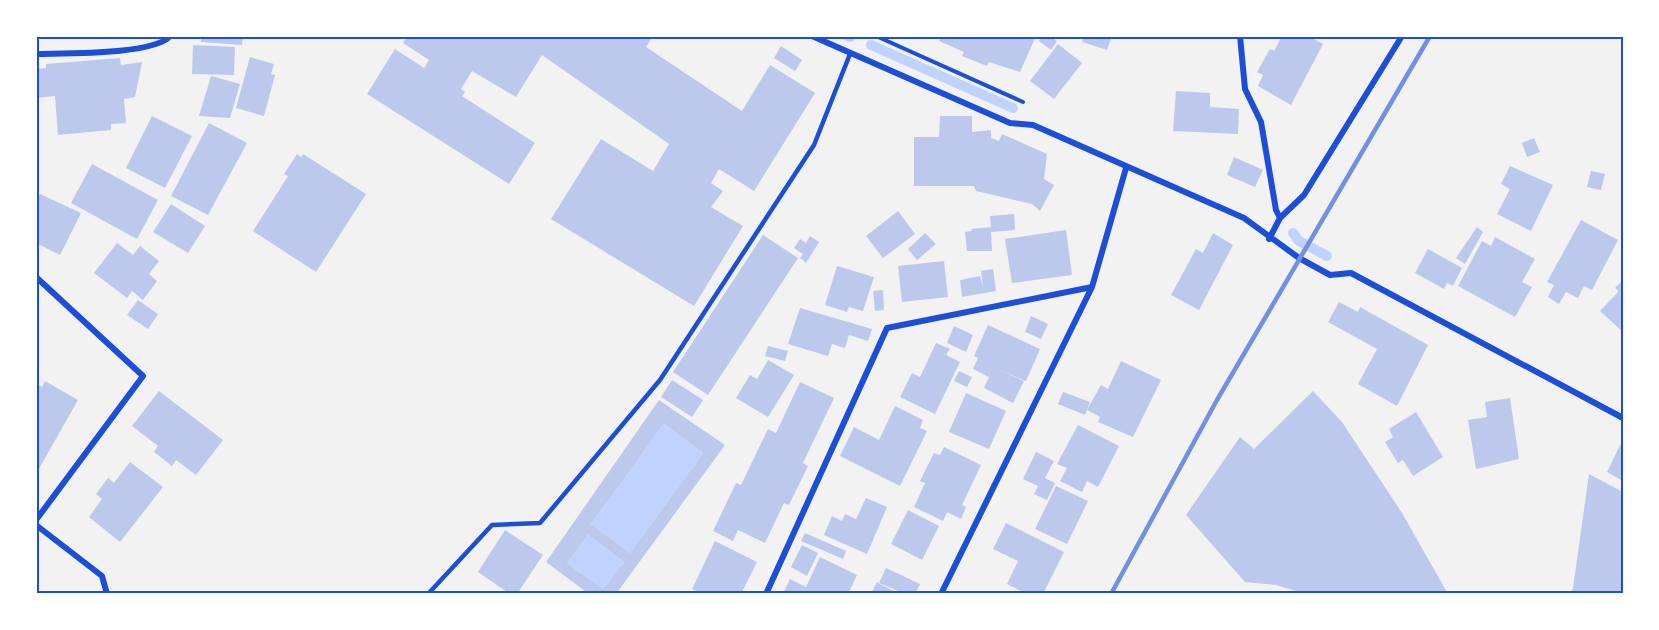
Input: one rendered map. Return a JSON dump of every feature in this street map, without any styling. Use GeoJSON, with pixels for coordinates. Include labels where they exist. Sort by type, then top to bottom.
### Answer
{"type":"FeatureCollection","features":[{"type":"Feature","properties":{"kind":"street"},"geometry":{"type":"LineString","coordinates":[[36,54],[134,50],[166,41],[170,36]]}},
{"type":"Feature","properties":{"kind":"street"},"geometry":{"type":"LineString","coordinates":[[812,36],[1010,123],[1033,125],[1126,168],[1244,218],[1269,239],[1330,275],[1351,273],[1623,418]]}},
{"type":"Feature","properties":{"kind":"street"},"geometry":{"type":"LineString","coordinates":[[1240,36],[1245,89],[1261,122],[1276,210],[1280,218]]}},
{"type":"Feature","properties":{"kind":"street"},"geometry":{"type":"LineString","coordinates":[[1269,239],[1280,218],[1304,195],[1402,36]]}},
{"type":"Feature","properties":{"kind":"street"},"geometry":{"type":"LineString","coordinates":[[941,594],[1092,287],[1126,168]]}},
{"type":"Feature","properties":{"kind":"street"},"geometry":{"type":"LineString","coordinates":[[36,278],[143,376],[36,520]]}},
{"type":"Feature","properties":{"kind":"street"},"geometry":{"type":"LineString","coordinates":[[766,594],[887,328],[1092,287]]}},
{"type":"Feature","properties":{"kind":"street"},"geometry":{"type":"LineString","coordinates":[[36,525],[102,576],[106,594]]}},
{"type":"Feature","properties":{"kind":"lane"},"geometry":{"type":"LineString","coordinates":[[428,594],[492,525],[540,523],[660,380],[814,145],[850,54]]}},
{"type":"Feature","properties":{"kind":"path"},"geometry":{"type":"LineString","coordinates":[[876,36],[1040,110],[1033,125]]}},
{"type":"Feature","properties":{"kind":"water"},"geometry":{"type":"Polygon","coordinates":[[[664,424],[703,453],[630,553],[591,524],[664,424]]]}},
{"type":"Feature","properties":{"kind":"water"},"geometry":{"type":"Polygon","coordinates":[[[588,535],[624,562],[603,589],[567,563],[588,535]]]}},
{"type":"Feature","properties":{"kind":"building"},"geometry":{"type":"Polygon","coordinates":[[[202,36],[243,36],[242,45],[201,42],[202,36]]]}},
{"type":"Feature","properties":{"kind":"building"},"geometry":{"type":"Polygon","coordinates":[[[408,36],[653,36],[646,47],[742,111],[770,65],[815,93],[754,191],[719,169],[711,183],[723,191],[711,207],[743,226],[694,306],[551,219],[601,139],[653,171],[669,144],[542,55],[516,97],[472,71],[461,89],[465,92],[462,96],[535,143],[509,184],[367,94],[395,49],[424,68],[429,60],[403,43],[408,36]]]}},
{"type":"Feature","properties":{"kind":"building"},"geometry":{"type":"Polygon","coordinates":[[[941,36],[1036,36],[1020,72],[989,62],[987,66],[962,56],[964,52],[939,41],[941,36]]]}},
{"type":"Feature","properties":{"kind":"building"},"geometry":{"type":"Polygon","coordinates":[[[1043,36],[1050,36],[1057,41],[1051,50],[1039,41],[1043,36]]]}},
{"type":"Feature","properties":{"kind":"building"},"geometry":{"type":"Polygon","coordinates":[[[1084,36],[1112,36],[1107,50],[1082,42],[1084,36]]]}},
{"type":"Feature","properties":{"kind":"building"},"geometry":{"type":"Polygon","coordinates":[[[1282,36],[1308,36],[1323,44],[1291,105],[1258,86],[1263,75],[1257,72],[1270,49],[1274,51],[1282,36]]]}},
{"type":"Feature","properties":{"kind":"building"},"geometry":{"type":"Polygon","coordinates":[[[1058,44],[1082,63],[1054,99],[1030,81],[1058,44]]]}},
{"type":"Feature","properties":{"kind":"building"},"geometry":{"type":"Polygon","coordinates":[[[193,45],[235,47],[234,75],[192,74],[193,45]]]}},
{"type":"Feature","properties":{"kind":"building"},"geometry":{"type":"Polygon","coordinates":[[[781,46],[802,60],[795,71],[774,58],[781,46]]]}},
{"type":"Feature","properties":{"kind":"building"},"geometry":{"type":"Polygon","coordinates":[[[250,57],[274,64],[271,74],[275,75],[264,116],[236,108],[250,57]]]}},
{"type":"Feature","properties":{"kind":"building"},"geometry":{"type":"Polygon","coordinates":[[[120,58],[121,65],[142,62],[135,97],[124,99],[126,123],[111,124],[111,130],[58,135],[55,96],[36,98],[36,69],[46,68],[46,64],[120,58]]]}},
{"type":"Feature","properties":{"kind":"building"},"geometry":{"type":"Polygon","coordinates":[[[211,76],[240,84],[230,118],[199,116],[211,76]]]}},
{"type":"Feature","properties":{"kind":"building"},"geometry":{"type":"Polygon","coordinates":[[[1176,91],[1210,93],[1210,107],[1239,109],[1238,134],[1173,131],[1176,91]]]}},
{"type":"Feature","properties":{"kind":"building"},"geometry":{"type":"Polygon","coordinates":[[[152,116],[192,136],[165,188],[126,168],[152,116]]]}},
{"type":"Feature","properties":{"kind":"building"},"geometry":{"type":"Polygon","coordinates":[[[940,116],[972,116],[972,132],[991,130],[991,138],[999,141],[1002,134],[1047,154],[1044,179],[1054,185],[1040,211],[1032,204],[976,191],[974,186],[914,186],[914,137],[939,137],[940,116]]]}},
{"type":"Feature","properties":{"kind":"building"},"geometry":{"type":"Polygon","coordinates":[[[209,123],[247,143],[208,215],[171,196],[209,123]]]}},
{"type":"Feature","properties":{"kind":"building"},"geometry":{"type":"Polygon","coordinates":[[[1534,138],[1540,152],[1527,157],[1522,143],[1534,138]]]}},
{"type":"Feature","properties":{"kind":"building"},"geometry":{"type":"Polygon","coordinates":[[[297,154],[301,157],[303,154],[366,194],[316,272],[253,231],[288,176],[284,174],[297,154]]]}},
{"type":"Feature","properties":{"kind":"building"},"geometry":{"type":"Polygon","coordinates":[[[1234,157],[1263,170],[1255,187],[1227,175],[1234,157]]]}},
{"type":"Feature","properties":{"kind":"building"},"geometry":{"type":"Polygon","coordinates":[[[92,164],[158,200],[137,239],[71,203],[92,164]]]}},
{"type":"Feature","properties":{"kind":"building"},"geometry":{"type":"Polygon","coordinates":[[[1510,166],[1553,185],[1531,231],[1497,214],[1510,189],[1501,184],[1510,166]]]}},
{"type":"Feature","properties":{"kind":"building"},"geometry":{"type":"Polygon","coordinates":[[[1591,171],[1605,174],[1601,190],[1587,187],[1591,171]]]}},
{"type":"Feature","properties":{"kind":"building"},"geometry":{"type":"Polygon","coordinates":[[[40,194],[81,213],[60,255],[36,243],[36,201],[40,194]]]}},
{"type":"Feature","properties":{"kind":"building"},"geometry":{"type":"Polygon","coordinates":[[[171,204],[205,226],[188,253],[153,232],[171,204]]]}},
{"type":"Feature","properties":{"kind":"building"},"geometry":{"type":"Polygon","coordinates":[[[898,211],[915,234],[883,258],[866,236],[898,211]]]}},
{"type":"Feature","properties":{"kind":"building"},"geometry":{"type":"Polygon","coordinates":[[[1014,214],[1015,230],[991,232],[992,251],[967,251],[965,232],[972,231],[971,229],[991,227],[990,216],[1014,214]]]}},
{"type":"Feature","properties":{"kind":"building"},"geometry":{"type":"Polygon","coordinates":[[[1581,220],[1618,240],[1592,290],[1584,286],[1578,298],[1566,292],[1559,304],[1548,297],[1554,285],[1547,282],[1581,220]]]}},
{"type":"Feature","properties":{"kind":"building"},"geometry":{"type":"Polygon","coordinates":[[[1477,227],[1483,232],[1465,264],[1456,258],[1477,227]]]}},
{"type":"Feature","properties":{"kind":"building"},"geometry":{"type":"Polygon","coordinates":[[[1066,230],[1072,275],[1012,283],[1005,239],[1066,230]]]}},
{"type":"Feature","properties":{"kind":"building"},"geometry":{"type":"Polygon","coordinates":[[[925,233],[936,244],[917,260],[908,249],[925,233]]]}},
{"type":"Feature","properties":{"kind":"building"},"geometry":{"type":"Polygon","coordinates":[[[1213,233],[1233,245],[1199,310],[1171,295],[1196,249],[1203,253],[1213,233]]]}},
{"type":"Feature","properties":{"kind":"building"},"geometry":{"type":"Polygon","coordinates":[[[763,235],[798,258],[708,395],[673,372],[763,235]]]}},
{"type":"Feature","properties":{"kind":"building"},"geometry":{"type":"Polygon","coordinates":[[[810,236],[819,242],[806,263],[800,258],[803,254],[794,248],[800,239],[806,243],[810,236]]]}},
{"type":"Feature","properties":{"kind":"building"},"geometry":{"type":"Polygon","coordinates":[[[1495,237],[1535,259],[1522,282],[1532,287],[1515,317],[1458,286],[1482,241],[1491,246],[1495,237]]]}},
{"type":"Feature","properties":{"kind":"building"},"geometry":{"type":"Polygon","coordinates":[[[117,243],[133,255],[140,246],[159,261],[149,274],[157,281],[143,300],[132,291],[127,298],[94,273],[117,243]]]}},
{"type":"Feature","properties":{"kind":"building"},"geometry":{"type":"Polygon","coordinates":[[[1428,249],[1462,268],[1453,286],[1447,283],[1444,289],[1415,273],[1428,249]]]}},
{"type":"Feature","properties":{"kind":"building"},"geometry":{"type":"Polygon","coordinates":[[[944,261],[948,297],[902,302],[898,266],[944,261]]]}},
{"type":"Feature","properties":{"kind":"building"},"geometry":{"type":"Polygon","coordinates":[[[837,266],[874,277],[863,311],[849,307],[847,312],[825,305],[837,266]]]}},
{"type":"Feature","properties":{"kind":"building"},"geometry":{"type":"Polygon","coordinates":[[[993,269],[996,291],[962,297],[960,280],[980,276],[983,288],[981,271],[993,269]]]}},
{"type":"Feature","properties":{"kind":"building"},"geometry":{"type":"Polygon","coordinates":[[[1623,280],[1623,332],[1600,311],[1619,291],[1615,288],[1623,280]]]}},
{"type":"Feature","properties":{"kind":"building"},"geometry":{"type":"Polygon","coordinates":[[[883,290],[884,310],[875,311],[873,291],[883,290]]]}},
{"type":"Feature","properties":{"kind":"building"},"geometry":{"type":"Polygon","coordinates":[[[138,300],[158,314],[148,329],[127,315],[138,300]]]}},
{"type":"Feature","properties":{"kind":"building"},"geometry":{"type":"Polygon","coordinates":[[[1339,302],[1358,312],[1360,307],[1428,345],[1397,406],[1358,384],[1377,349],[1328,322],[1339,302]]]}},
{"type":"Feature","properties":{"kind":"building"},"geometry":{"type":"Polygon","coordinates":[[[800,308],[872,329],[868,341],[849,335],[845,348],[832,344],[828,356],[788,344],[800,308]]]}},
{"type":"Feature","properties":{"kind":"building"},"geometry":{"type":"Polygon","coordinates":[[[1031,316],[1048,324],[1041,339],[1025,332],[1031,316]]]}},
{"type":"Feature","properties":{"kind":"building"},"geometry":{"type":"Polygon","coordinates":[[[988,325],[1040,349],[1026,381],[999,370],[1024,381],[1013,403],[984,388],[989,377],[973,369],[978,358],[974,356],[988,325]]]}},
{"type":"Feature","properties":{"kind":"building"},"geometry":{"type":"Polygon","coordinates":[[[954,326],[973,335],[966,352],[947,343],[954,326]]]}},
{"type":"Feature","properties":{"kind":"building"},"geometry":{"type":"Polygon","coordinates":[[[936,343],[950,349],[946,355],[960,362],[935,414],[900,397],[912,373],[920,377],[936,343]]]}},
{"type":"Feature","properties":{"kind":"building"},"geometry":{"type":"Polygon","coordinates":[[[768,346],[788,351],[785,361],[765,356],[768,346]]]}},
{"type":"Feature","properties":{"kind":"building"},"geometry":{"type":"Polygon","coordinates":[[[768,360],[794,375],[768,417],[736,398],[750,375],[757,379],[768,360]]]}},
{"type":"Feature","properties":{"kind":"building"},"geometry":{"type":"Polygon","coordinates":[[[1121,361],[1161,380],[1133,437],[1098,422],[1100,417],[1087,410],[1101,385],[1108,389],[1121,361]]]}},
{"type":"Feature","properties":{"kind":"building"},"geometry":{"type":"Polygon","coordinates":[[[959,371],[972,377],[967,387],[954,381],[959,371]]]}},
{"type":"Feature","properties":{"kind":"building"},"geometry":{"type":"Polygon","coordinates":[[[672,380],[703,400],[692,417],[661,397],[672,380]]]}},
{"type":"Feature","properties":{"kind":"building"},"geometry":{"type":"Polygon","coordinates":[[[45,381],[78,400],[36,474],[36,384],[42,387],[45,381]]]}},
{"type":"Feature","properties":{"kind":"building"},"geometry":{"type":"Polygon","coordinates":[[[800,382],[834,398],[803,463],[808,466],[789,505],[784,503],[765,543],[738,530],[733,541],[713,531],[736,483],[741,485],[768,429],[776,433],[800,382]]]}},
{"type":"Feature","properties":{"kind":"building"},"geometry":{"type":"Polygon","coordinates":[[[159,391],[223,440],[196,475],[176,460],[172,466],[154,452],[158,446],[132,426],[159,391]]]}},
{"type":"Feature","properties":{"kind":"building"},"geometry":{"type":"Polygon","coordinates":[[[1313,391],[1342,422],[1402,513],[1448,594],[1306,594],[1276,585],[1245,582],[1186,515],[1240,437],[1254,449],[1313,391]]]}},
{"type":"Feature","properties":{"kind":"building"},"geometry":{"type":"Polygon","coordinates":[[[1063,392],[1090,402],[1085,415],[1058,404],[1063,392]]]}},
{"type":"Feature","properties":{"kind":"building"},"geometry":{"type":"Polygon","coordinates":[[[966,393],[1006,411],[989,449],[949,432],[966,393]]]}},
{"type":"Feature","properties":{"kind":"building"},"geometry":{"type":"Polygon","coordinates":[[[1510,398],[1519,459],[1476,469],[1468,420],[1487,417],[1485,402],[1510,398]]]}},
{"type":"Feature","properties":{"kind":"building"},"geometry":{"type":"Polygon","coordinates":[[[659,400],[725,445],[616,594],[589,594],[546,562],[659,400]],[[664,424],[591,524],[630,553],[703,453],[664,424]],[[588,535],[567,563],[603,589],[624,562],[588,535]]]}},
{"type":"Feature","properties":{"kind":"building"},"geometry":{"type":"Polygon","coordinates":[[[895,406],[923,420],[920,428],[927,431],[900,486],[840,456],[854,427],[879,440],[895,406]]]}},
{"type":"Feature","properties":{"kind":"building"},"geometry":{"type":"Polygon","coordinates":[[[1416,412],[1443,457],[1413,476],[1403,460],[1398,463],[1385,442],[1393,437],[1389,429],[1416,412]]]}},
{"type":"Feature","properties":{"kind":"building"},"geometry":{"type":"Polygon","coordinates":[[[1078,425],[1119,446],[1098,487],[1087,481],[1082,492],[1060,481],[1067,468],[1057,464],[1078,425]]]}},
{"type":"Feature","properties":{"kind":"building"},"geometry":{"type":"Polygon","coordinates":[[[1623,439],[1623,481],[1607,472],[1623,439]]]}},
{"type":"Feature","properties":{"kind":"building"},"geometry":{"type":"Polygon","coordinates":[[[944,447],[981,465],[962,505],[966,507],[961,519],[947,512],[943,521],[914,507],[925,483],[920,481],[934,453],[940,455],[944,447]]]}},
{"type":"Feature","properties":{"kind":"building"},"geometry":{"type":"Polygon","coordinates":[[[1036,452],[1054,461],[1045,478],[1055,483],[1047,500],[1034,494],[1038,486],[1023,479],[1036,452]]]}},
{"type":"Feature","properties":{"kind":"building"},"geometry":{"type":"Polygon","coordinates":[[[130,462],[163,487],[120,542],[89,517],[102,499],[96,494],[108,478],[114,483],[130,462]]]}},
{"type":"Feature","properties":{"kind":"building"},"geometry":{"type":"Polygon","coordinates":[[[1589,474],[1623,492],[1623,594],[1570,594],[1573,588],[1589,474]]]}},
{"type":"Feature","properties":{"kind":"building"},"geometry":{"type":"Polygon","coordinates":[[[1056,486],[1088,501],[1067,544],[1035,529],[1056,486]]]}},
{"type":"Feature","properties":{"kind":"building"},"geometry":{"type":"Polygon","coordinates":[[[866,498],[887,507],[867,554],[824,535],[832,516],[842,521],[845,514],[856,519],[866,498]]]}},
{"type":"Feature","properties":{"kind":"building"},"geometry":{"type":"Polygon","coordinates":[[[908,510],[939,526],[922,560],[891,544],[908,510]]]}},
{"type":"Feature","properties":{"kind":"building"},"geometry":{"type":"Polygon","coordinates":[[[1006,523],[1064,552],[1043,594],[1027,594],[1007,584],[1018,561],[993,549],[1006,523]]]}},
{"type":"Feature","properties":{"kind":"building"},"geometry":{"type":"Polygon","coordinates":[[[505,530],[543,555],[517,594],[510,594],[478,572],[505,530]]]}},
{"type":"Feature","properties":{"kind":"building"},"geometry":{"type":"Polygon","coordinates":[[[805,533],[846,551],[843,559],[801,541],[805,533]]]}},
{"type":"Feature","properties":{"kind":"building"},"geometry":{"type":"Polygon","coordinates":[[[715,541],[757,562],[742,592],[745,594],[703,594],[692,589],[715,541]]]}},
{"type":"Feature","properties":{"kind":"building"},"geometry":{"type":"Polygon","coordinates":[[[802,545],[818,553],[807,576],[791,567],[802,545]]]}},
{"type":"Feature","properties":{"kind":"building"},"geometry":{"type":"Polygon","coordinates":[[[820,557],[857,575],[848,594],[783,594],[790,579],[806,587],[820,557]]]}},
{"type":"Feature","properties":{"kind":"building"},"geometry":{"type":"Polygon","coordinates":[[[886,568],[920,584],[915,594],[905,594],[879,583],[886,568]]]}},
{"type":"Feature","properties":{"kind":"building"},"geometry":{"type":"Polygon","coordinates":[[[878,583],[900,594],[871,594],[878,583]]]}},
{"type":"Feature","properties":{"kind":"waterway"},"geometry":{"type":"LineString","coordinates":[[871,45],[1013,108]]}},
{"type":"Feature","properties":{"kind":"waterway"},"geometry":{"type":"LineString","coordinates":[[1293,233],[1299,241],[1327,256]]}},
{"type":"Feature","properties":{"kind":"railway"},"geometry":{"type":"LineString","coordinates":[[1111,594],[1217,400],[1430,36]]}}]}
